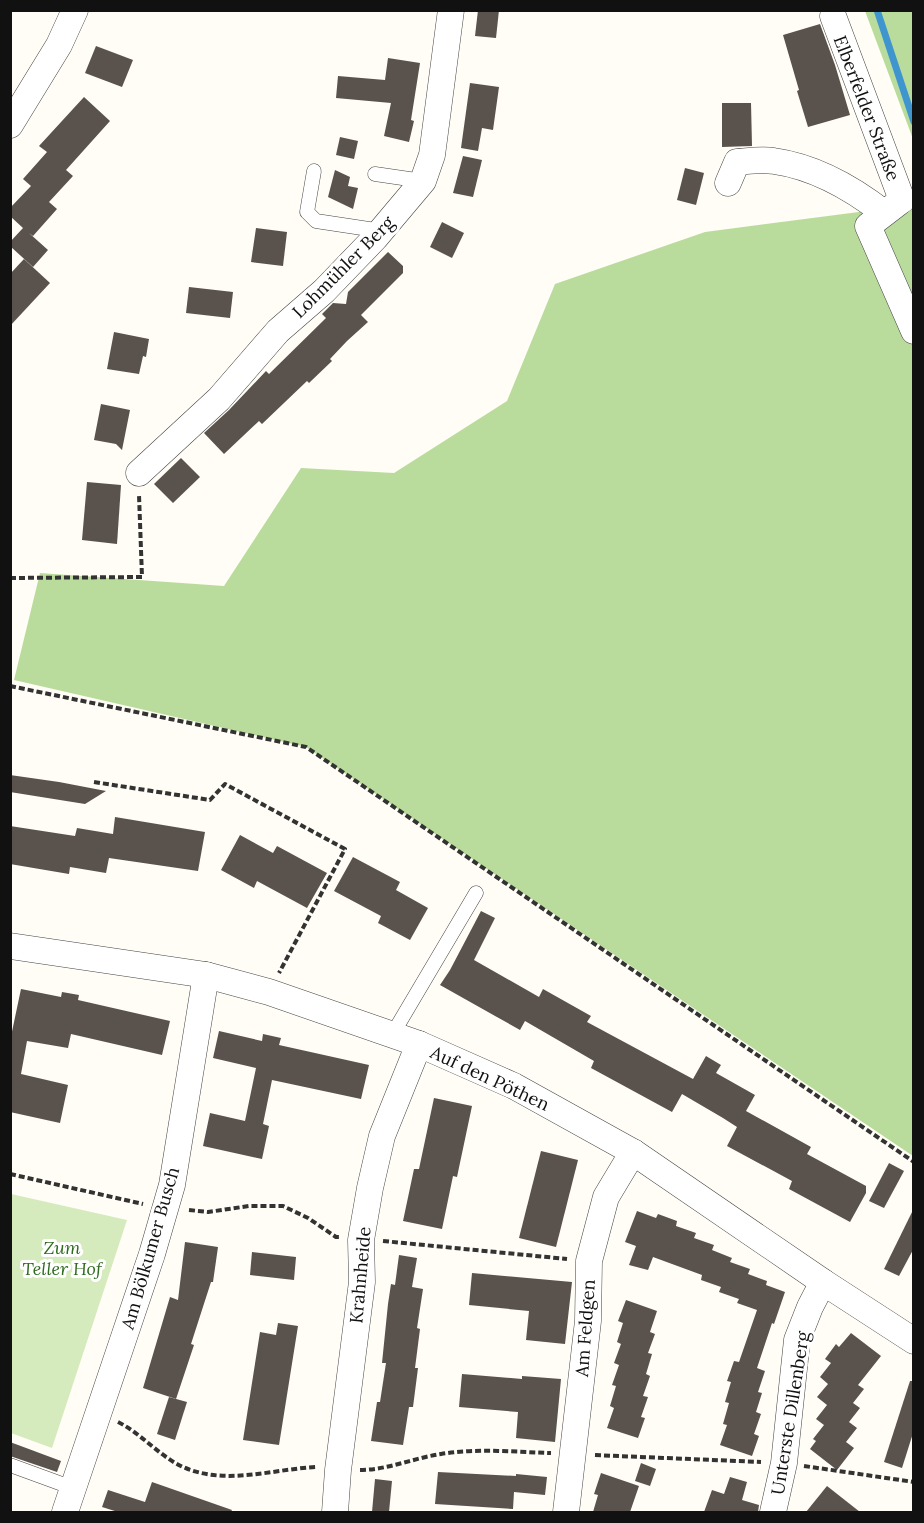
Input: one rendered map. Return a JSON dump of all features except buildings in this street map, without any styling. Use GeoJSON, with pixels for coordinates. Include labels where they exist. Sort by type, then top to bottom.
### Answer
{"type":"FeatureCollection","features":[{"type":"Feature","properties":{"kind":"street"},"geometry":{"type":"LineString","coordinates":[[10,125],[59,45],[75,10]]}},
{"type":"Feature","properties":{"kind":"street","name":"Lohmühler Berg"},"geometry":{"type":"LineString","coordinates":[[139,473],[219,399],[278,331],[324,291],[382,231],[423,181],[432,155],[451,10]]}},
{"type":"Feature","properties":{"kind":"street","name":"Elberfelder Straße"},"geometry":{"type":"LineString","coordinates":[[833,16],[900,203]]}},
{"type":"Feature","properties":{"kind":"street","name":"Elberfelder Straße"},"geometry":{"type":"LineString","coordinates":[[728,183],[736,162],[773,160],[812,170],[858,193],[900,203]]}},
{"type":"Feature","properties":{"kind":"street"},"geometry":{"type":"LineString","coordinates":[[900,203],[868,226],[914,331]]}},
{"type":"Feature","properties":{"kind":"street","name":"Auf den Pöthen"},"geometry":{"type":"LineString","coordinates":[[10,946],[206,975],[269,992],[419,1044],[514,1086],[633,1152],[823,1282],[914,1341]]}},
{"type":"Feature","properties":{"kind":"street","name":"Am Bölkumer Busch"},"geometry":{"type":"LineString","coordinates":[[65,1512],[152,1254],[172,1185],[206,975]]}},
{"type":"Feature","properties":{"kind":"street","name":"Krahnheide"},"geometry":{"type":"LineString","coordinates":[[335,1512],[338,1470],[362,1282],[361,1240],[370,1188],[382,1136],[419,1044]]}},
{"type":"Feature","properties":{"kind":"street","name":"Am Feldgen"},"geometry":{"type":"LineString","coordinates":[[566,1512],[588,1321],[589,1261],[606,1197],[633,1152]]}},
{"type":"Feature","properties":{"kind":"street","name":"Unterste Dillenberg"},"geometry":{"type":"LineString","coordinates":[[774,1512],[784,1463],[797,1340],[823,1282]]}},
{"type":"Feature","properties":{"kind":"lane"},"geometry":{"type":"LineString","coordinates":[[314,171],[307,212],[311,218],[316,221],[382,231]]}},
{"type":"Feature","properties":{"kind":"lane"},"geometry":{"type":"LineString","coordinates":[[375,174],[423,181]]}},
{"type":"Feature","properties":{"kind":"lane"},"geometry":{"type":"LineString","coordinates":[[392,1035],[476,892]]}},
{"type":"Feature","properties":{"kind":"lane"},"geometry":{"type":"LineString","coordinates":[[10,1465],[73,1488]]}},
{"type":"Feature","properties":{"kind":"path"},"geometry":{"type":"LineString","coordinates":[[10,578],[142,578],[139,473]]}},
{"type":"Feature","properties":{"kind":"path"},"geometry":{"type":"LineString","coordinates":[[94,782],[210,800],[225,784],[345,849],[269,992]]}},
{"type":"Feature","properties":{"kind":"path"},"geometry":{"type":"LineString","coordinates":[[361,1240],[589,1261]]}},
{"type":"Feature","properties":{"kind":"path"},"geometry":{"type":"LineString","coordinates":[[99,1412],[131,1428],[182,1466],[205,1474],[230,1477],[292,1468],[372,1470],[440,1454],[459,1452],[573,1454],[784,1463],[914,1482]]}},
{"type":"Feature","properties":{"kind":"green space"},"geometry":{"type":"Polygon","coordinates":[[[865,11],[913,11],[913,139],[865,11]]]}},
{"type":"Feature","properties":{"kind":"green space"},"geometry":{"type":"Polygon","coordinates":[[[913,205],[913,1156],[306,747],[14,680],[40,573],[224,586],[301,468],[394,473],[507,401],[555,284],[705,232],[913,205]]]}},
{"type":"Feature","properties":{"kind":"green space","name":"Zum Teller Hof"},"geometry":{"type":"Polygon","coordinates":[[[11,1194],[127,1220],[52,1448],[11,1433],[11,1194]]]}},
{"type":"Feature","properties":{"kind":"waterway"},"geometry":{"type":"LineString","coordinates":[[877,10],[914,122]]}}]}
